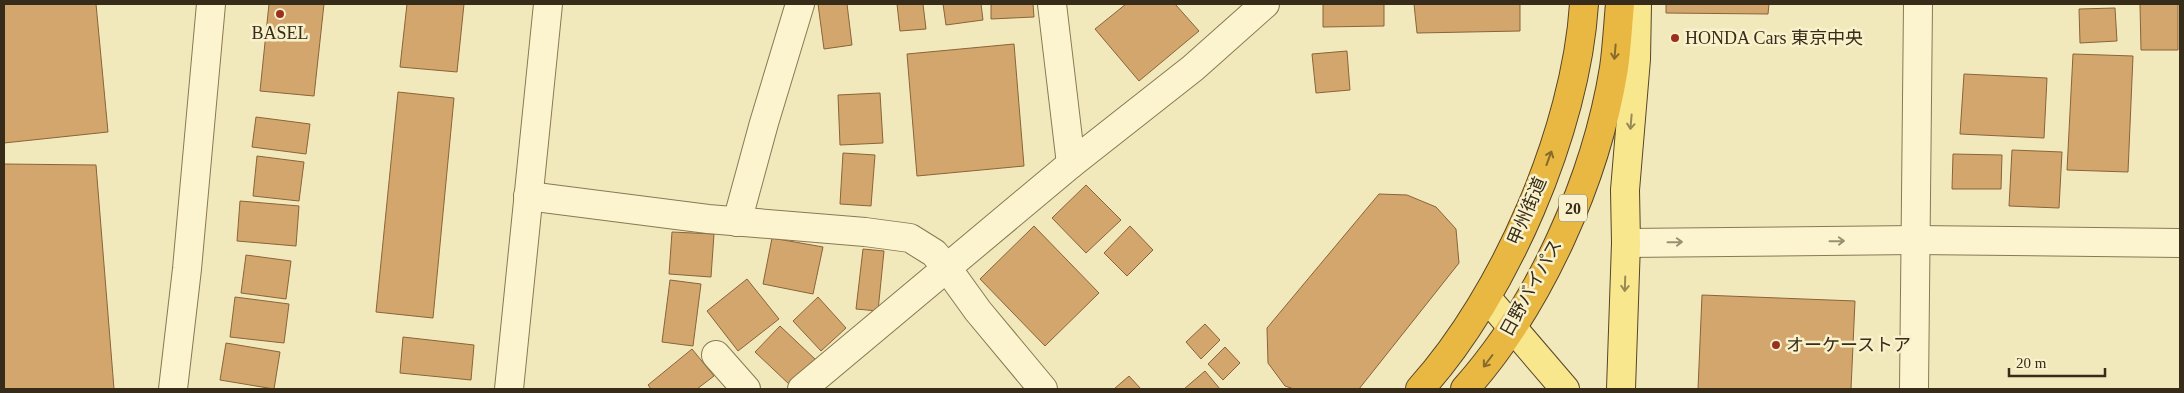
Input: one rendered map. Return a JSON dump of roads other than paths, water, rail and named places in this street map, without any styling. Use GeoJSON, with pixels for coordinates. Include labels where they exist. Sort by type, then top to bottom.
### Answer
{"type":"FeatureCollection","features":[{"type":"Feature","properties":{"kind":"highway","name":"甲州街道"},"geometry":{"type":"LineString","coordinates":[[1487,298],[1532,207],[1559,132],[1576,66],[1584,4]]}},
{"type":"Feature","properties":{"kind":"highway","name":"日野バイパス"},"geometry":{"type":"LineString","coordinates":[[1465,389],[1513,326],[1541,277],[1584,180],[1599,137],[1614,68],[1620,4]]}},
{"type":"Feature","properties":{"kind":"highway","name":"日野バイパス"},"geometry":{"type":"LineString","coordinates":[[1420,389],[1487,298]]}},
{"type":"Feature","properties":{"kind":"main road"},"geometry":{"type":"LineString","coordinates":[[1621,389],[1626,243],[1625,190],[1636,59],[1637,4]]}},
{"type":"Feature","properties":{"kind":"main road"},"geometry":{"type":"LineString","coordinates":[[1487,298],[1513,326],[1565,389]]}},
{"type":"Feature","properties":{"kind":"street"},"geometry":{"type":"LineString","coordinates":[[173,389],[211,4]]}},
{"type":"Feature","properties":{"kind":"street"},"geometry":{"type":"LineString","coordinates":[[509,389],[548,4]]}},
{"type":"Feature","properties":{"kind":"street"},"geometry":{"type":"LineString","coordinates":[[737,222],[764,123],[800,4]]}},
{"type":"Feature","properties":{"kind":"street"},"geometry":{"type":"LineString","coordinates":[[1052,4],[1071,164]]}},
{"type":"Feature","properties":{"kind":"street"},"geometry":{"type":"LineString","coordinates":[[802,389],[1071,164],[1193,68],[1266,4]]}},
{"type":"Feature","properties":{"kind":"street"},"geometry":{"type":"LineString","coordinates":[[1914,389],[1918,4]]}},
{"type":"Feature","properties":{"kind":"street"},"geometry":{"type":"LineString","coordinates":[[528,196],[737,222],[865,232],[910,238],[934,253],[978,311],[1043,389]]}},
{"type":"Feature","properties":{"kind":"street"},"geometry":{"type":"LineString","coordinates":[[1626,243],[1915,240],[2180,243]]}},
{"type":"Feature","properties":{"kind":"street"},"geometry":{"type":"LineString","coordinates":[[716,355],[746,389]]}},
{"type":"Feature","properties":{"kind":"place","name":"BASEL"},"geometry":{"type":"Point","coordinates":[280,14]}},
{"type":"Feature","properties":{"kind":"place","name":"HONDA Cars 東京中央"},"geometry":{"type":"Point","coordinates":[1675,38]}},
{"type":"Feature","properties":{"kind":"place","name":"オーケーストア"},"geometry":{"type":"Point","coordinates":[1776,345]}}]}
